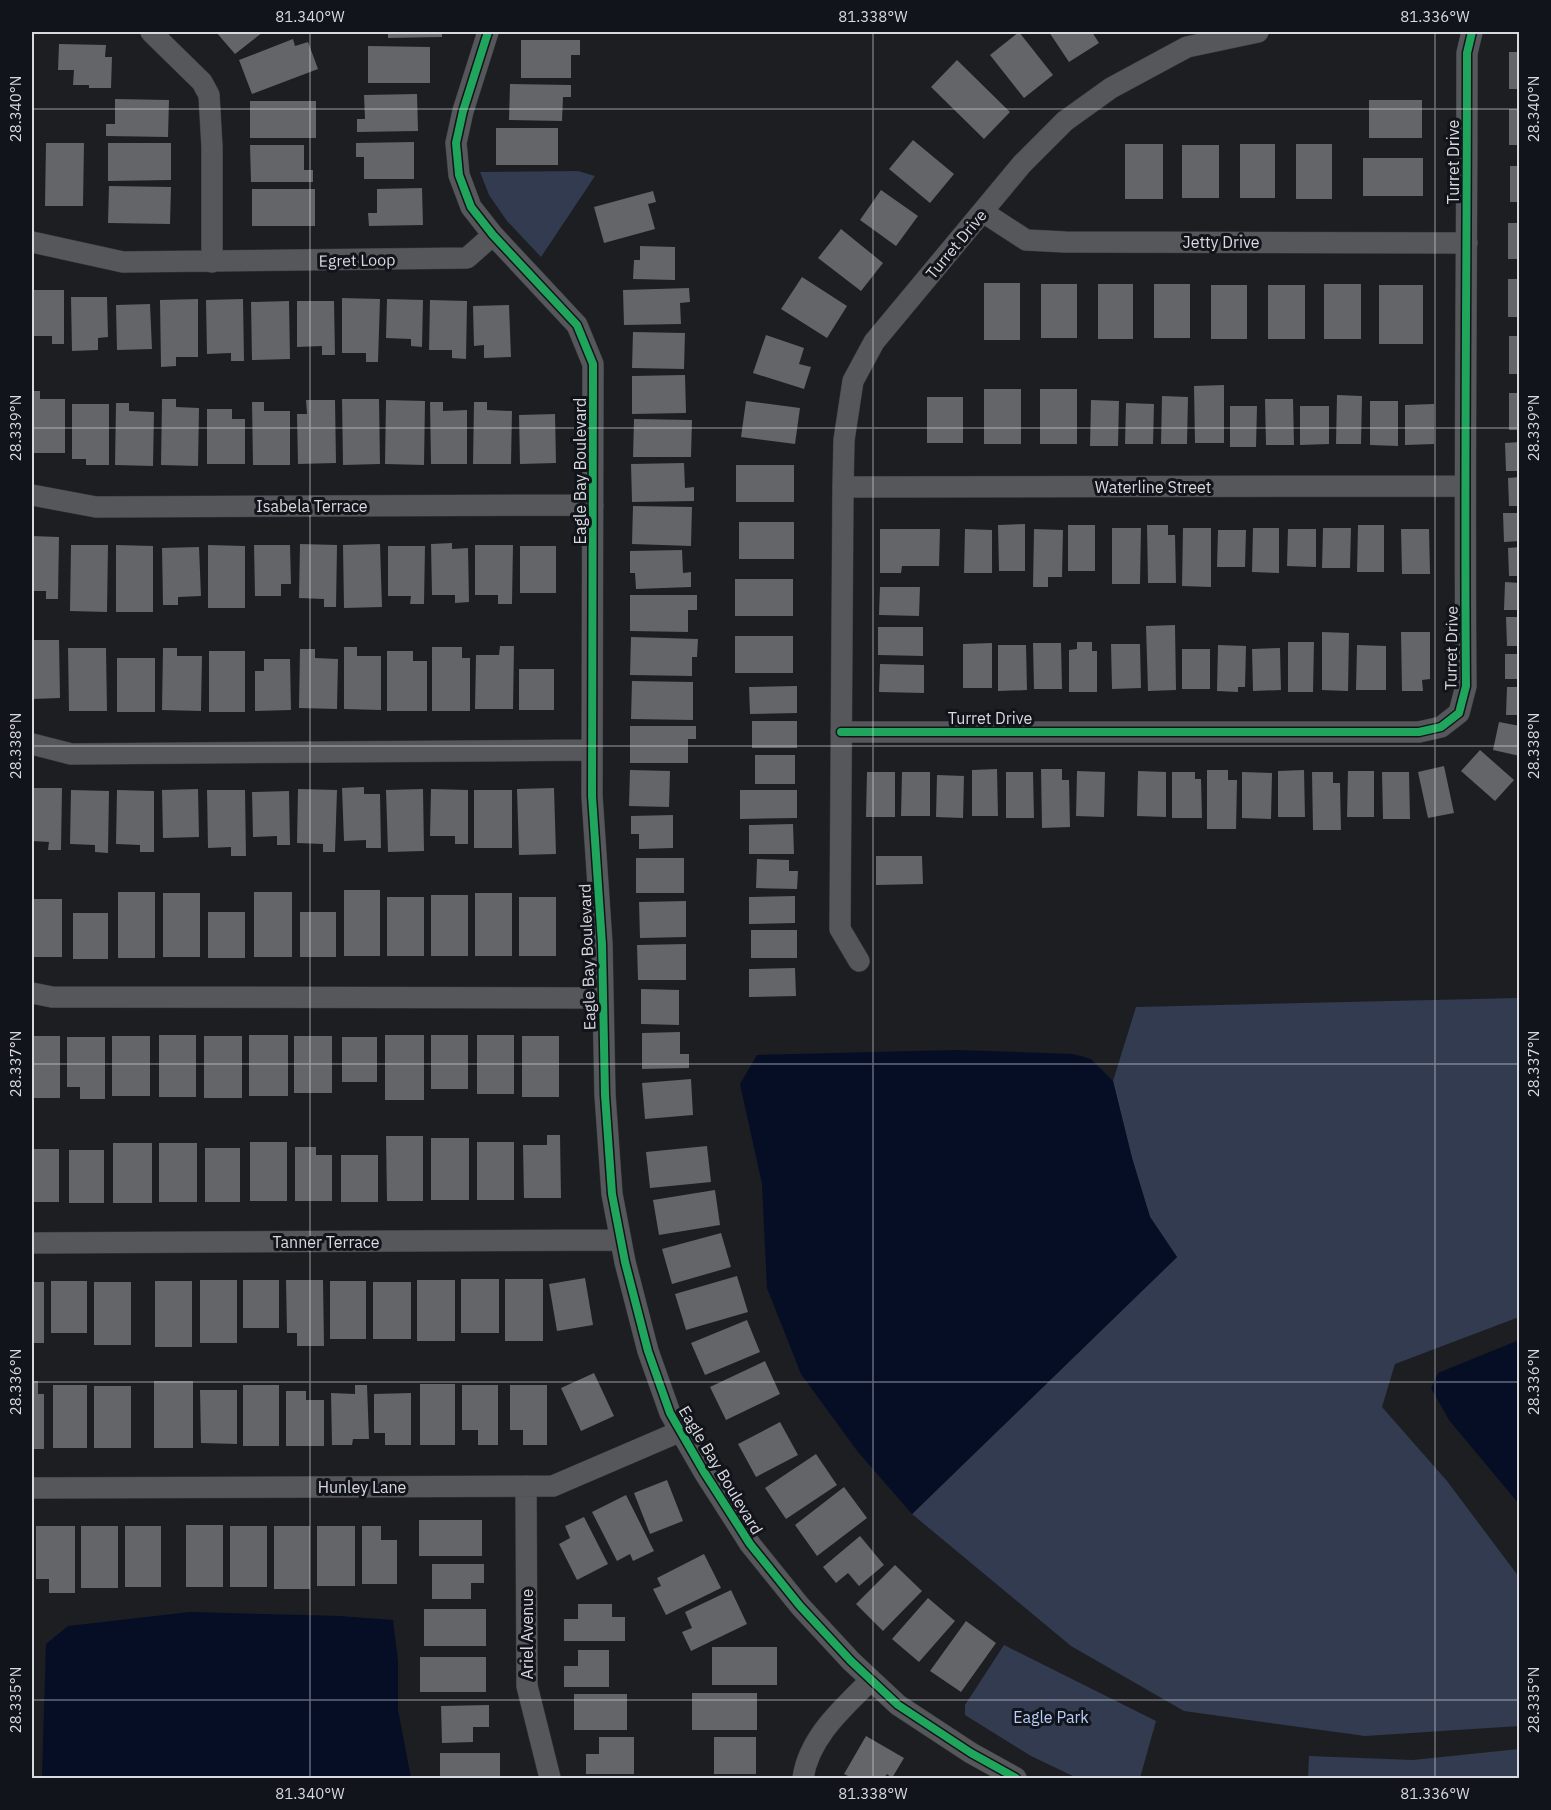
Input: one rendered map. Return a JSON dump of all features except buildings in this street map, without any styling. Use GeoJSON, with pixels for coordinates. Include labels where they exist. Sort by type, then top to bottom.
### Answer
{"type":"FeatureCollection","features":[{"type":"Feature","properties":{"kind":"street"},"geometry":{"type":"LineString","coordinates":[[151,32],[202,82],[209,95],[212,147],[212,262]]}},
{"type":"Feature","properties":{"kind":"street","name":"Eagle Bay Boulevard"},"geometry":{"type":"LineString","coordinates":[[488,32],[463,111],[456,143],[459,175],[471,207],[492,235],[577,325],[593,364],[592,796],[601,932],[605,1095],[612,1194],[648,1351],[670,1413],[704,1472],[750,1544],[800,1606],[851,1661],[898,1705],[971,1753],[1016,1779]]}},
{"type":"Feature","properties":{"kind":"street","name":"Turret Drive"},"geometry":{"type":"LineString","coordinates":[[859,961],[840,929],[844,440],[853,381],[874,342],[1022,164],[1065,121],[1111,88],[1187,47],[1258,32]]}},
{"type":"Feature","properties":{"kind":"street","name":"Turret Drive"},"geometry":{"type":"LineString","coordinates":[[841,732],[1419,732],[1441,727],[1459,713],[1466,686],[1464,486],[1467,53],[1472,32]]}},
{"type":"Feature","properties":{"kind":"street","name":"Jetty Drive"},"geometry":{"type":"LineString","coordinates":[[983,212],[1026,240],[1467,243]]}},
{"type":"Feature","properties":{"kind":"street","name":"Egret Loop"},"geometry":{"type":"LineString","coordinates":[[32,242],[123,262],[212,262],[467,258],[492,235]]}},
{"type":"Feature","properties":{"kind":"street","name":"Waterline Street"},"geometry":{"type":"LineString","coordinates":[[843,487],[1464,486]]}},
{"type":"Feature","properties":{"kind":"street","name":"Isabela Terrace"},"geometry":{"type":"LineString","coordinates":[[32,495],[96,507],[593,505]]}},
{"type":"Feature","properties":{"kind":"street"},"geometry":{"type":"LineString","coordinates":[[32,744],[71,754],[592,750]]}},
{"type":"Feature","properties":{"kind":"street"},"geometry":{"type":"LineString","coordinates":[[32,993],[52,997],[603,998]]}},
{"type":"Feature","properties":{"kind":"street","name":"Tanner Terrace"},"geometry":{"type":"LineString","coordinates":[[32,1243],[621,1240]]}},
{"type":"Feature","properties":{"kind":"street","name":"Hunley Lane"},"geometry":{"type":"LineString","coordinates":[[32,1488],[553,1486],[681,1431]]}},
{"type":"Feature","properties":{"kind":"street","name":"Ariel Avenue"},"geometry":{"type":"LineString","coordinates":[[526,1486],[527,1686],[550,1779]]}},
{"type":"Feature","properties":{"kind":"street"},"geometry":{"type":"LineString","coordinates":[[803,1779],[813,1747],[830,1722],[871,1680]]}},
{"type":"Feature","properties":{"kind":"green space"},"geometry":{"type":"Polygon","coordinates":[[[578,171],[595,176],[541,257],[507,221],[489,195],[480,172],[578,171]]]}},
{"type":"Feature","properties":{"kind":"green space"},"geometry":{"type":"Polygon","coordinates":[[[1519,998],[1519,1317],[1395,1364],[1382,1407],[1447,1481],[1519,1577],[1519,1726],[1365,1736],[1184,1711],[1071,1646],[912,1514],[1177,1257],[1150,1217],[1132,1158],[1113,1081],[1136,1007],[1519,998]]]}},
{"type":"Feature","properties":{"kind":"green space","name":"Eagle Park"},"geometry":{"type":"Polygon","coordinates":[[[1004,1645],[1156,1721],[1140,1778],[1077,1778],[1031,1756],[965,1715],[965,1705],[1004,1645]]]}},
{"type":"Feature","properties":{"kind":"green space"},"geometry":{"type":"Polygon","coordinates":[[[1519,1749],[1519,1778],[1308,1778],[1309,1756],[1413,1760],[1519,1749]]]}},
{"type":"Feature","properties":{"kind":"shaded area"},"geometry":{"type":"Polygon","coordinates":[[[956,1050],[1073,1054],[1091,1059],[1113,1081],[1132,1158],[1150,1217],[1177,1257],[912,1514],[858,1452],[801,1374],[767,1288],[762,1184],[740,1084],[757,1055],[956,1050]]]}},
{"type":"Feature","properties":{"kind":"shaded area"},"geometry":{"type":"Polygon","coordinates":[[[1519,1340],[1519,1504],[1449,1420],[1431,1388],[1438,1373],[1519,1340]]]}},
{"type":"Feature","properties":{"kind":"shaded area"},"geometry":{"type":"Polygon","coordinates":[[[190,1612],[339,1616],[393,1620],[398,1661],[398,1710],[411,1778],[42,1778],[46,1644],[68,1626],[190,1612]]]}},
{"type":"Feature","properties":{"kind":"cycle path"},"geometry":{"type":"LineString","coordinates":[[488,32],[463,111],[456,143],[459,175],[471,207],[493,235],[577,325],[593,364],[592,796],[602,944],[605,1095],[612,1194],[625,1262],[648,1351],[670,1413],[704,1472],[750,1544],[800,1606],[851,1661],[898,1705],[971,1753],[1016,1778]]}},
{"type":"Feature","properties":{"kind":"cycle path"},"geometry":{"type":"LineString","coordinates":[[841,732],[1419,732],[1441,727],[1459,713],[1466,686],[1467,53],[1472,32]]}}]}
